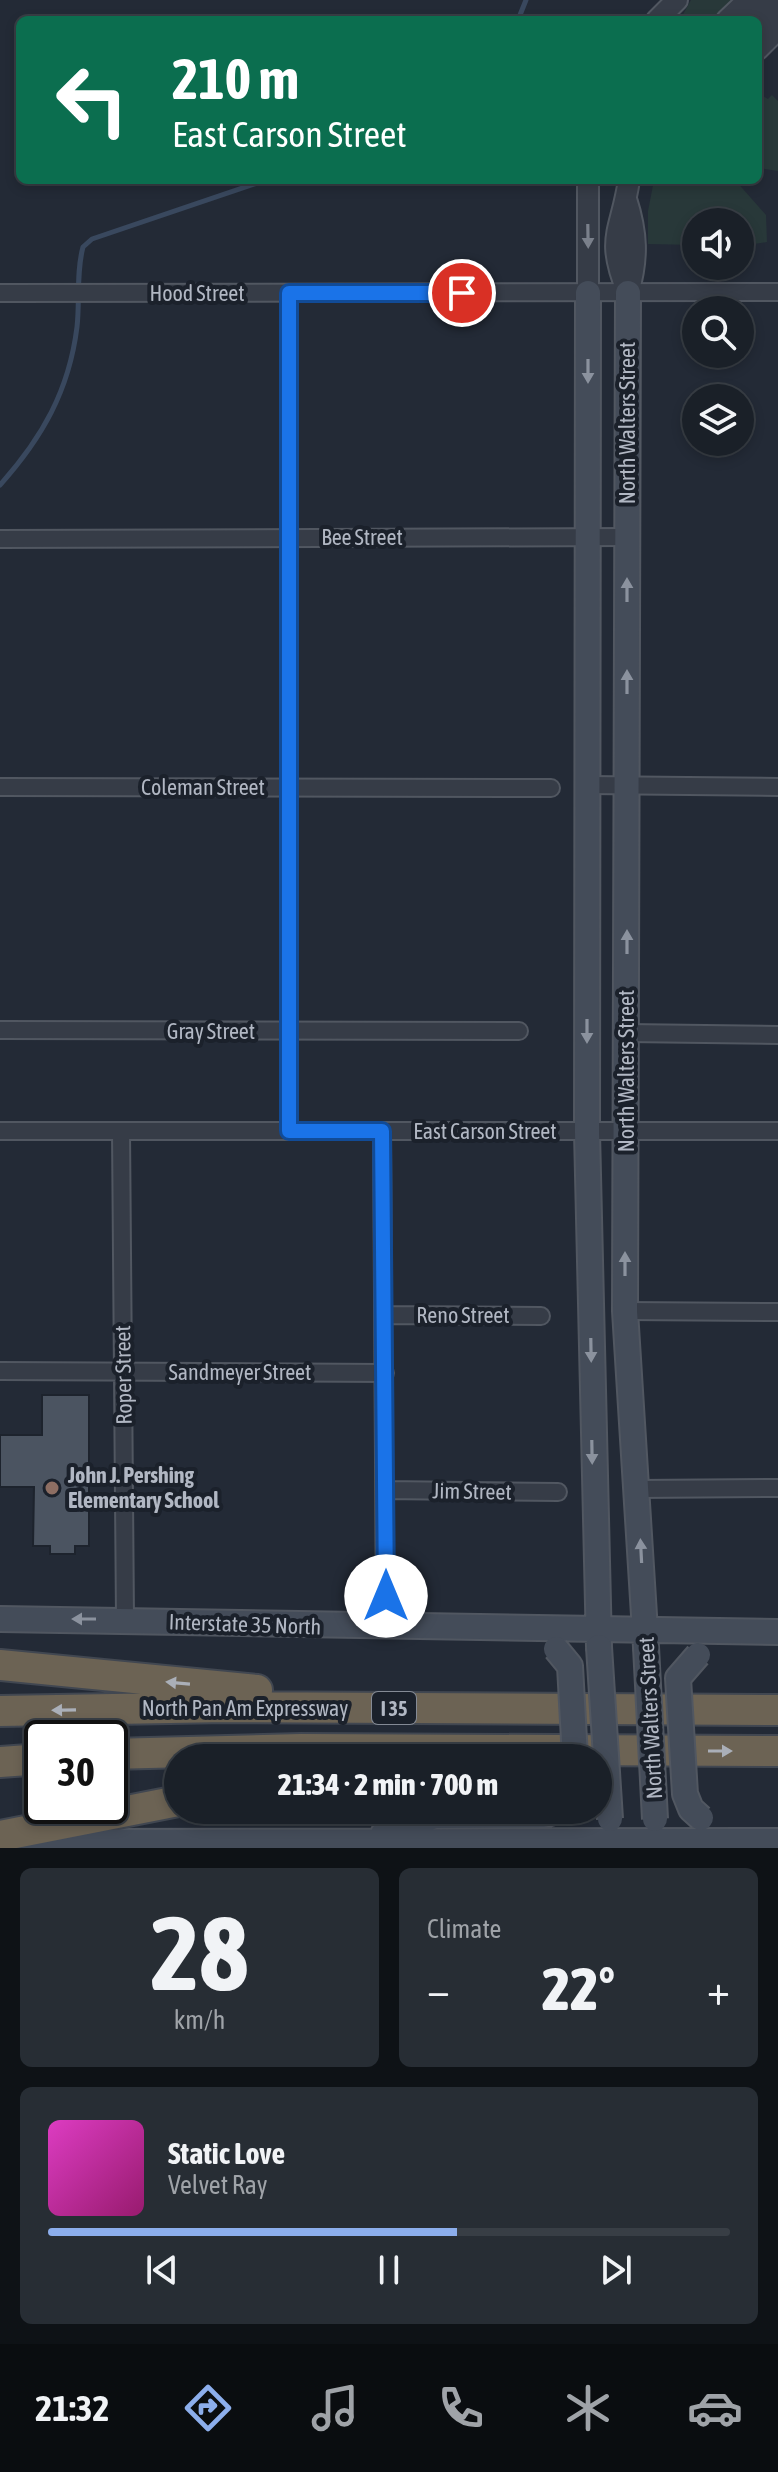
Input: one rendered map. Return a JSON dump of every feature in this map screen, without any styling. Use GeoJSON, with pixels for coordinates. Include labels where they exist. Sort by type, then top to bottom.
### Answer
{"type":"FeatureCollection","features":[{"type":"Feature","properties":{"kind":"highway"},"geometry":{"type":"LineString","coordinates":[[0,1665],[268,1691],[563,1711]]}},
{"type":"Feature","properties":{"kind":"highway","name":"North Pan Am Expressway"},"geometry":{"type":"LineString","coordinates":[[0,1711],[226,1707],[778,1710]]}},
{"type":"Feature","properties":{"kind":"highway","name":"North Pan Am Expressway"},"geometry":{"type":"LineString","coordinates":[[612,1754],[778,1751]]}},
{"type":"Feature","properties":{"kind":"highway","name":"North Pan Am Expressway"},"geometry":{"type":"LineString","coordinates":[[128,1754],[164,1753]]}},
{"type":"Feature","properties":{"kind":"highway"},"geometry":{"type":"LineString","coordinates":[[0,1762],[24,1760]]}},
{"type":"Feature","properties":{"kind":"highway"},"geometry":{"type":"LineString","coordinates":[[0,1836],[164,1804]]}},
{"type":"Feature","properties":{"kind":"main road","name":"North Walters Street"},"geometry":{"type":"LineString","coordinates":[[588,293],[587,1132],[598,1638],[610,1836]]}},
{"type":"Feature","properties":{"kind":"main road","name":"North Walters Street"},"geometry":{"type":"LineString","coordinates":[[628,293],[625,1311],[638,1489],[654,1836]]}},
{"type":"Feature","properties":{"kind":"main road","name":"Interstate 35 North"},"geometry":{"type":"LineString","coordinates":[[0,1619],[471,1628],[598,1638],[769,1632]]}},
{"type":"Feature","properties":{"kind":"main road"},"geometry":{"type":"LineString","coordinates":[[471,1628],[556,1649],[570,1666],[567,1744]]}},
{"type":"Feature","properties":{"kind":"main road"},"geometry":{"type":"LineString","coordinates":[[748,1841],[701,1818],[691,1809],[685,1794],[678,1678],[698,1655],[769,1632]]}},
{"type":"Feature","properties":{"kind":"main road"},"geometry":{"type":"LineString","coordinates":[[378,1843],[418,1824]]}},
{"type":"Feature","properties":{"kind":"main road"},"geometry":{"type":"LineString","coordinates":[[0,1843],[378,1843],[610,1836],[778,1841]]}},
{"type":"Feature","properties":{"kind":"street"},"geometry":{"type":"LineString","coordinates":[[661,16],[677,0]]}},
{"type":"Feature","properties":{"kind":"street"},"geometry":{"type":"LineString","coordinates":[[731,16],[748,0]]}},
{"type":"Feature","properties":{"kind":"street"},"geometry":{"type":"LineString","coordinates":[[750,16],[767,0]]}},
{"type":"Feature","properties":{"kind":"street"},"geometry":{"type":"LineString","coordinates":[[762,25],[778,10]]}},
{"type":"Feature","properties":{"kind":"street"},"geometry":{"type":"LineString","coordinates":[[762,45],[778,29]]}},
{"type":"Feature","properties":{"kind":"street"},"geometry":{"type":"LineString","coordinates":[[588,184],[588,293]]}},
{"type":"Feature","properties":{"kind":"street"},"geometry":{"type":"LineString","coordinates":[[628,189],[616,227],[615,261],[628,293]]}},
{"type":"Feature","properties":{"kind":"street","name":"Hood Street"},"geometry":{"type":"LineString","coordinates":[[0,293],[778,292]]}},
{"type":"Feature","properties":{"kind":"street"},"geometry":{"type":"LineString","coordinates":[[289,293],[289,1131]]}},
{"type":"Feature","properties":{"kind":"street","name":"Bee Street"},"geometry":{"type":"LineString","coordinates":[[0,539],[627,537]]}},
{"type":"Feature","properties":{"kind":"street"},"geometry":{"type":"LineString","coordinates":[[587,785],[778,787]]}},
{"type":"Feature","properties":{"kind":"street","name":"Coleman Street"},"geometry":{"type":"LineString","coordinates":[[0,787],[551,788]]}},
{"type":"Feature","properties":{"kind":"street","name":"Gray Street"},"geometry":{"type":"LineString","coordinates":[[0,1030],[519,1031]]}},
{"type":"Feature","properties":{"kind":"street"},"geometry":{"type":"LineString","coordinates":[[627,1033],[778,1035]]}},
{"type":"Feature","properties":{"kind":"street","name":"East Carson Street"},"geometry":{"type":"LineString","coordinates":[[0,1131],[778,1131]]}},
{"type":"Feature","properties":{"kind":"street","name":"Roper Street"},"geometry":{"type":"LineString","coordinates":[[121,1131],[125,1619]]}},
{"type":"Feature","properties":{"kind":"street"},"geometry":{"type":"LineString","coordinates":[[382,1131],[385,1627]]}},
{"type":"Feature","properties":{"kind":"street"},"geometry":{"type":"LineString","coordinates":[[625,1311],[778,1312]]}},
{"type":"Feature","properties":{"kind":"street","name":"Reno Street"},"geometry":{"type":"LineString","coordinates":[[385,1315],[541,1316]]}},
{"type":"Feature","properties":{"kind":"street","name":"Sandmeyer Street"},"geometry":{"type":"LineString","coordinates":[[0,1371],[385,1373]]}},
{"type":"Feature","properties":{"kind":"street"},"geometry":{"type":"LineString","coordinates":[[638,1489],[778,1488]]}},
{"type":"Feature","properties":{"kind":"street","name":"Jim Street"},"geometry":{"type":"LineString","coordinates":[[385,1490],[558,1492]]}},
{"type":"Feature","properties":{"kind":"shaded area"},"geometry":{"type":"Polygon","coordinates":[[[691,0],[741,0],[724,16],[682,16],[691,0]]]}},
{"type":"Feature","properties":{"kind":"shaded area"},"geometry":{"type":"Polygon","coordinates":[[[762,95],[768,99],[772,95],[778,101],[778,171],[762,169],[762,95]]]}},
{"type":"Feature","properties":{"kind":"shaded area"},"geometry":{"type":"Polygon","coordinates":[[[653,184],[739,184],[766,215],[767,242],[754,244],[754,208],[682,208],[682,245],[648,244],[648,211],[653,184]]]}},
{"type":"Feature","properties":{"kind":"building"},"geometry":{"type":"Polygon","coordinates":[[[42,1395],[89,1395],[89,1546],[75,1546],[75,1554],[50,1554],[50,1546],[33,1546],[34,1487],[0,1487],[0,1435],[42,1435],[42,1395]]]}},
{"type":"Feature","properties":{"kind":"waterway"},"geometry":{"type":"LineString","coordinates":[[520,16],[526,0]]}},
{"type":"Feature","properties":{"kind":"waterway"},"geometry":{"type":"LineString","coordinates":[[0,485],[41,431],[68,372],[77,327],[83,247],[92,239],[254,184]]}},
{"type":"Feature","properties":{"kind":"place","name":"John J. Pershing Elementary School"},"geometry":{"type":"Point","coordinates":[52,1488]}},
{"type":"Feature","properties":{"kind":"route"},"geometry":{"type":"LineString","coordinates":[[386,1596],[382,1131],[289,1131],[289,293],[462,293]]}}]}
